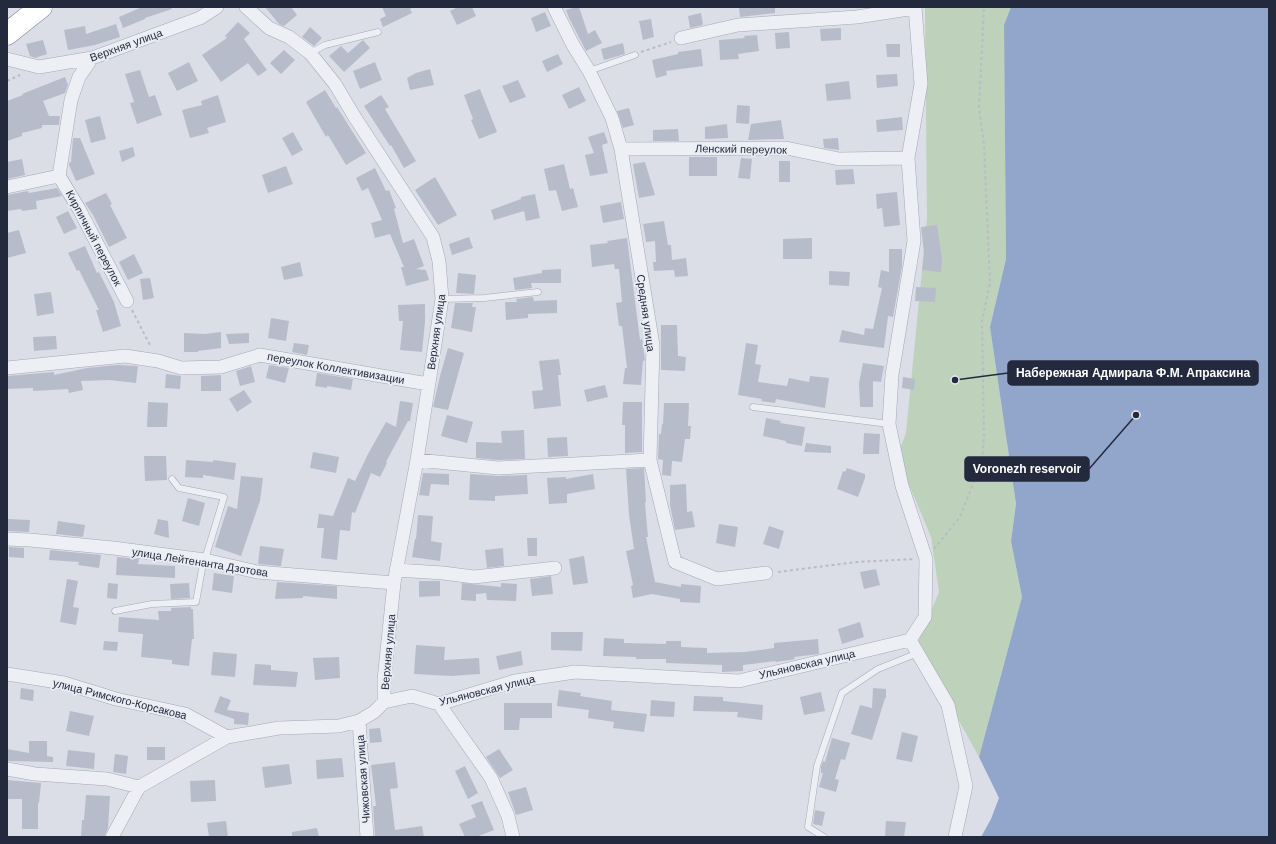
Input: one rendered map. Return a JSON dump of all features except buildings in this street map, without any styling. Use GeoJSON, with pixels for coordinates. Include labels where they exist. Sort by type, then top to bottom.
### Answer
{"type":"FeatureCollection","features":[{"type":"Feature","properties":{"kind":"highway"},"geometry":{"type":"LineString","coordinates":[[7,34],[41,7]]}},
{"type":"Feature","properties":{"kind":"street","name":"Верхняя улица"},"geometry":{"type":"LineString","coordinates":[[7,58],[39,67],[92,58],[200,18],[217,7]]}},
{"type":"Feature","properties":{"kind":"street","name":"Верхняя улица"},"geometry":{"type":"LineString","coordinates":[[246,7],[269,28],[289,37],[310,53],[335,84],[354,116],[433,237],[439,261],[442,299],[394,583],[384,680],[384,702]]}},
{"type":"Feature","properties":{"kind":"street","name":"Средняя улица"},"geometry":{"type":"LineString","coordinates":[[554,7],[573,45],[589,71],[612,118],[622,149],[653,345],[650,460],[675,562],[716,579],[766,573]]}},
{"type":"Feature","properties":{"kind":"street"},"geometry":{"type":"LineString","coordinates":[[681,38],[738,25],[857,17],[915,7],[921,84],[908,158],[914,241],[892,375],[889,424],[902,486],[926,559],[925,617],[910,640],[948,705],[966,786],[955,837]]}},
{"type":"Feature","properties":{"kind":"street"},"geometry":{"type":"LineString","coordinates":[[7,187],[59,176],[71,100],[80,77],[92,58]]}},
{"type":"Feature","properties":{"kind":"street","name":"Ленский переулок"},"geometry":{"type":"LineString","coordinates":[[622,149],[786,148],[839,159],[908,158]]}},
{"type":"Feature","properties":{"kind":"street","name":"Кирпичный переулок"},"geometry":{"type":"LineString","coordinates":[[59,176],[79,209],[127,301]]}},
{"type":"Feature","properties":{"kind":"street","name":"переулок Коллективизации"},"geometry":{"type":"LineString","coordinates":[[7,368],[125,356],[158,361],[181,368],[221,367],[260,355],[428,384]]}},
{"type":"Feature","properties":{"kind":"street"},"geometry":{"type":"LineString","coordinates":[[416,460],[498,468],[650,460]]}},
{"type":"Feature","properties":{"kind":"street","name":"улица Лейтенанта Дзотова"},"geometry":{"type":"LineString","coordinates":[[7,539],[112,548],[206,560],[257,572],[394,583]]}},
{"type":"Feature","properties":{"kind":"street"},"geometry":{"type":"LineString","coordinates":[[396,570],[443,573],[474,577],[555,568]]}},
{"type":"Feature","properties":{"kind":"street","name":"Ульяновская улица"},"geometry":{"type":"LineString","coordinates":[[139,787],[227,737],[279,728],[339,726],[360,721],[374,712],[384,702],[412,696],[439,704],[515,681],[575,672],[739,681],[910,640]]}},
{"type":"Feature","properties":{"kind":"street","name":"улица Римского-Корсакова"},"geometry":{"type":"LineString","coordinates":[[7,674],[64,683],[116,699],[185,714],[227,737]]}},
{"type":"Feature","properties":{"kind":"street"},"geometry":{"type":"LineString","coordinates":[[439,704],[491,778],[508,816],[513,837]]}},
{"type":"Feature","properties":{"kind":"street","name":"Чижовская улица"},"geometry":{"type":"LineString","coordinates":[[360,721],[367,837]]}},
{"type":"Feature","properties":{"kind":"street"},"geometry":{"type":"LineString","coordinates":[[7,769],[35,774],[107,779],[139,787],[112,837]]}},
{"type":"Feature","properties":{"kind":"lane"},"geometry":{"type":"LineString","coordinates":[[310,53],[325,44],[378,32]]}},
{"type":"Feature","properties":{"kind":"lane"},"geometry":{"type":"LineString","coordinates":[[589,71],[635,55]]}},
{"type":"Feature","properties":{"kind":"lane"},"geometry":{"type":"LineString","coordinates":[[442,299],[484,298],[538,292]]}},
{"type":"Feature","properties":{"kind":"lane"},"geometry":{"type":"LineString","coordinates":[[753,407],[889,424]]}},
{"type":"Feature","properties":{"kind":"lane"},"geometry":{"type":"LineString","coordinates":[[115,611],[152,604],[196,602],[202,569],[224,497],[179,488],[172,479]]}},
{"type":"Feature","properties":{"kind":"lane"},"geometry":{"type":"LineString","coordinates":[[824,837],[808,827],[817,766],[842,693],[878,669],[918,653]]}},
{"type":"Feature","properties":{"kind":"path"},"geometry":{"type":"LineString","coordinates":[[766,573],[857,562],[926,559],[960,517],[982,461],[984,436],[982,321],[990,283],[984,145],[979,108],[984,7]]}},
{"type":"Feature","properties":{"kind":"path"},"geometry":{"type":"LineString","coordinates":[[635,55],[681,38]]}},
{"type":"Feature","properties":{"kind":"path"},"geometry":{"type":"LineString","coordinates":[[127,301],[158,361]]}},
{"type":"Feature","properties":{"kind":"green space"},"geometry":{"type":"Polygon","coordinates":[[[925,7],[1011,7],[1004,25],[1006,259],[990,327],[1016,504],[1011,541],[1022,597],[979,757],[917,645],[939,592],[931,537],[897,456],[906,433],[927,219],[925,7]]]}},
{"type":"Feature","properties":{"kind":"water"},"geometry":{"type":"Polygon","coordinates":[[[1011,7],[1269,7],[1269,837],[981,837],[991,819],[999,798],[979,757],[1022,597],[1011,541],[1016,504],[990,327],[1006,259],[1004,25],[1011,7]]]}},
{"type":"Feature","properties":{"kind":"place","name":"Набережная Адмирала Ф.М. Апраксина"},"geometry":{"type":"Point","coordinates":[955,380]}},
{"type":"Feature","properties":{"kind":"place","name":"Voronezh reservoir"},"geometry":{"type":"Point","coordinates":[1136,415]}}]}
